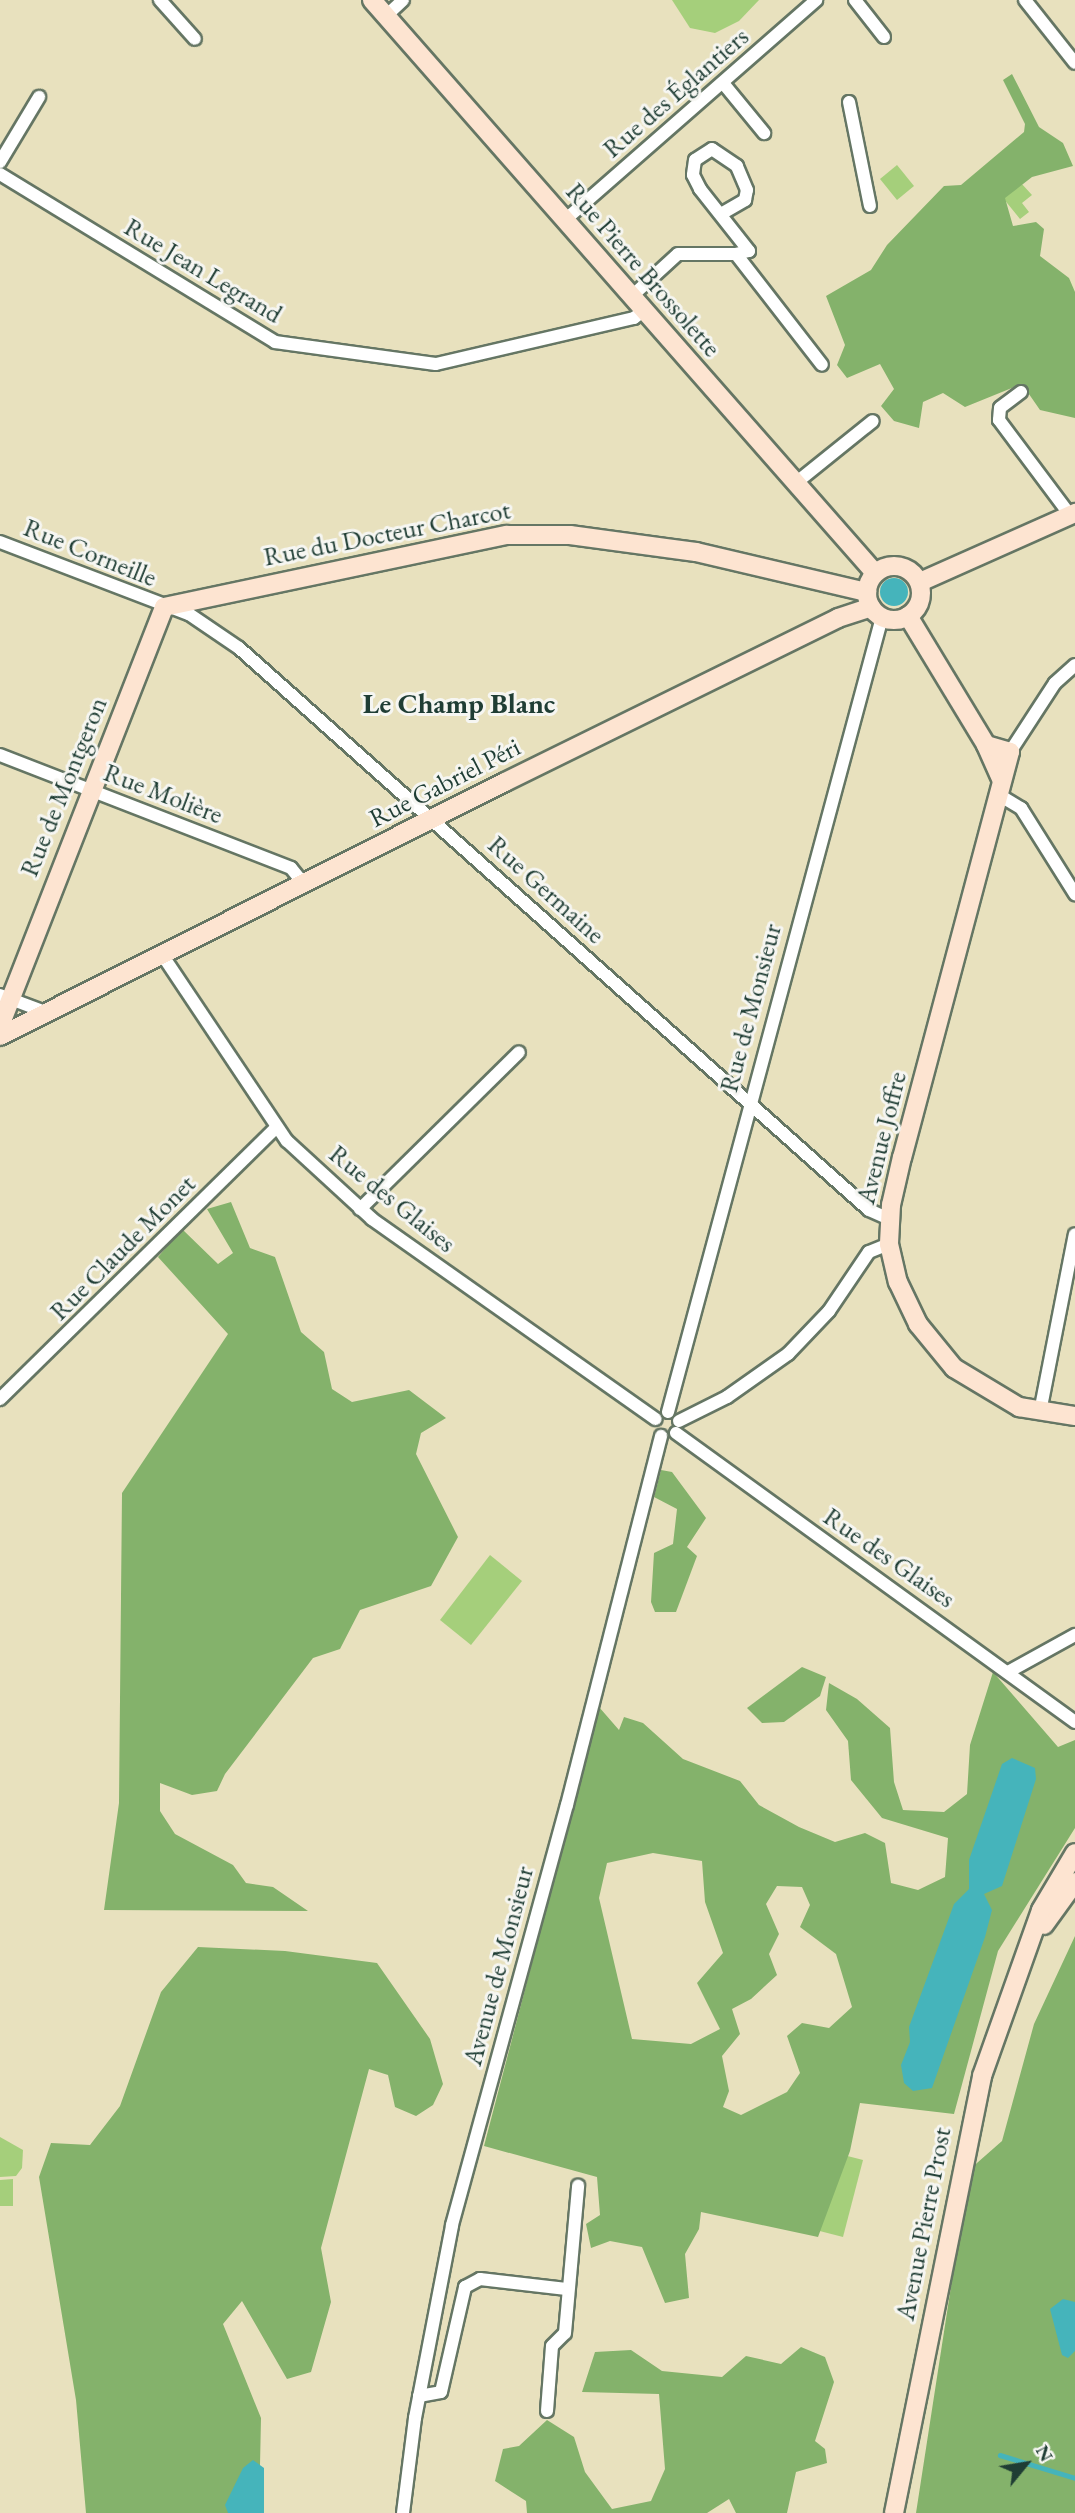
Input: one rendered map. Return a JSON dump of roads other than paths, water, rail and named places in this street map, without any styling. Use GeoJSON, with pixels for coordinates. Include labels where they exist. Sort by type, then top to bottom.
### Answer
{"type":"FeatureCollection","features":[{"type":"Feature","properties":{"kind":"street"},"geometry":{"type":"LineString","coordinates":[[160,0],[194,39]]}},
{"type":"Feature","properties":{"kind":"street","name":"Rue Pierre Brossolette"},"geometry":{"type":"LineString","coordinates":[[372,0],[875,573]]}},
{"type":"Feature","properties":{"kind":"street"},"geometry":{"type":"LineString","coordinates":[[386,16],[403,0]]}},
{"type":"Feature","properties":{"kind":"street","name":"Rue des Églantiers"},"geometry":{"type":"LineString","coordinates":[[565,220],[816,0]]}},
{"type":"Feature","properties":{"kind":"street"},"geometry":{"type":"LineString","coordinates":[[855,0],[884,37]]}},
{"type":"Feature","properties":{"kind":"street"},"geometry":{"type":"LineString","coordinates":[[1025,0],[1075,63]]}},
{"type":"Feature","properties":{"kind":"street"},"geometry":{"type":"LineString","coordinates":[[723,83],[764,133]]}},
{"type":"Feature","properties":{"kind":"street"},"geometry":{"type":"LineString","coordinates":[[0,162],[39,97]]}},
{"type":"Feature","properties":{"kind":"street"},"geometry":{"type":"LineString","coordinates":[[849,102],[870,206]]}},
{"type":"Feature","properties":{"kind":"street"},"geometry":{"type":"LineString","coordinates":[[632,296],[678,254],[736,254],[749,251],[721,214],[693,175],[695,160],[712,149],[737,166],[747,190],[745,200],[721,214]]}},
{"type":"Feature","properties":{"kind":"street","name":"Rue Jean Legrand"},"geometry":{"type":"LineString","coordinates":[[0,174],[275,342],[436,365],[634,318],[643,311]]}},
{"type":"Feature","properties":{"kind":"street"},"geometry":{"type":"LineString","coordinates":[[736,254],[822,365]]}},
{"type":"Feature","properties":{"kind":"street"},"geometry":{"type":"LineString","coordinates":[[920,582],[1072,514],[999,420],[1000,408],[1021,392]]}},
{"type":"Feature","properties":{"kind":"street"},"geometry":{"type":"LineString","coordinates":[[797,482],[873,421]]}},
{"type":"Feature","properties":{"kind":"street","name":"Rue du Docteur Charcot"},"geometry":{"type":"LineString","coordinates":[[164,607],[507,535],[570,536],[696,552],[873,605]]}},
{"type":"Feature","properties":{"kind":"street","name":"Rue Corneille"},"geometry":{"type":"LineString","coordinates":[[0,542],[164,607]]}},
{"type":"Feature","properties":{"kind":"street"},"geometry":{"type":"LineString","coordinates":[[908,616],[919,605],[920,582],[910,570],[896,565],[875,573],[873,605],[908,616],[986,745],[1000,787],[1021,808],[1075,894]]}},
{"type":"Feature","properties":{"kind":"street","name":"Rue Gabriel Péri"},"geometry":{"type":"LineString","coordinates":[[45,1012],[828,623],[873,605]]}},
{"type":"Feature","properties":{"kind":"street","name":"Rue de Monsieur"},"geometry":{"type":"LineString","coordinates":[[668,1412],[750,1104],[873,605]]}},
{"type":"Feature","properties":{"kind":"street","name":"Rue de Montgeron"},"geometry":{"type":"LineString","coordinates":[[0,1026],[5,997],[164,607]]}},
{"type":"Feature","properties":{"kind":"street","name":"Rue Germaine"},"geometry":{"type":"LineString","coordinates":[[164,607],[188,614],[239,648],[869,1210],[889,1219]]}},
{"type":"Feature","properties":{"kind":"street"},"geometry":{"type":"LineString","coordinates":[[986,745],[1010,752],[1055,683],[1075,665]]}},
{"type":"Feature","properties":{"kind":"street","name":"Avenue Joffre"},"geometry":{"type":"LineString","coordinates":[[1010,752],[889,1219],[890,1244],[906,1303],[935,1348],[977,1385],[1040,1412],[1075,1416]]}},
{"type":"Feature","properties":{"kind":"street","name":"Rue Molière"},"geometry":{"type":"LineString","coordinates":[[0,755],[290,868],[303,883]]}},
{"type":"Feature","properties":{"kind":"street","name":"Rue des Glaises"},"geometry":{"type":"LineString","coordinates":[[161,953],[276,1127],[360,1209],[655,1419]]}},
{"type":"Feature","properties":{"kind":"street"},"geometry":{"type":"LineString","coordinates":[[5,997],[45,1012]]}},
{"type":"Feature","properties":{"kind":"street"},"geometry":{"type":"LineString","coordinates":[[0,1036],[45,1012]]}},
{"type":"Feature","properties":{"kind":"street"},"geometry":{"type":"LineString","coordinates":[[360,1209],[519,1052]]}},
{"type":"Feature","properties":{"kind":"street","name":"Rue Claude Monet"},"geometry":{"type":"LineString","coordinates":[[0,1399],[276,1127]]}},
{"type":"Feature","properties":{"kind":"street"},"geometry":{"type":"LineString","coordinates":[[1040,1412],[1075,1234]]}},
{"type":"Feature","properties":{"kind":"street"},"geometry":{"type":"LineString","coordinates":[[668,1412],[655,1419],[655,1430],[661,1436],[727,1397],[788,1354],[829,1311],[869,1252],[890,1244]]}},
{"type":"Feature","properties":{"kind":"street","name":"Rue des Glaises"},"geometry":{"type":"LineString","coordinates":[[668,1412],[678,1427],[1075,1722]]}},
{"type":"Feature","properties":{"kind":"street","name":"Avenue de Monsieur"},"geometry":{"type":"LineString","coordinates":[[402,2513],[419,2396],[452,2225],[567,1805],[661,1436]]}},
{"type":"Feature","properties":{"kind":"street"},"geometry":{"type":"LineString","coordinates":[[1008,1672],[1075,1634]]}},
{"type":"Feature","properties":{"kind":"street","name":"Avenue Pierre Prost"},"geometry":{"type":"LineString","coordinates":[[894,2513],[969,2127],[996,2028],[1041,1910],[1075,1853]]}},
{"type":"Feature","properties":{"kind":"street","name":"Avenue Pierre Prost"},"geometry":{"type":"LineString","coordinates":[[1027,1952],[1075,1882]]}},
{"type":"Feature","properties":{"kind":"street"},"geometry":{"type":"LineString","coordinates":[[547,2411],[552,2346],[565,2333],[566,2289],[578,2186]]}},
{"type":"Feature","properties":{"kind":"street"},"geometry":{"type":"LineString","coordinates":[[419,2396],[441,2392],[465,2287],[480,2278],[566,2289]]}},
{"type":"Feature","properties":{"kind":"water"},"geometry":{"type":"Polygon","coordinates":[[[894,578],[904,582],[908,592],[904,602],[894,606],[884,602],[880,592],[884,582],[894,578]]]}},
{"type":"Feature","properties":{"kind":"water"},"geometry":{"type":"Polygon","coordinates":[[[1012,1758],[1035,1768],[1036,1779],[1002,1886],[984,1894],[992,1910],[985,1937],[932,2088],[913,2091],[904,2083],[901,2065],[910,2042],[909,2027],[954,1904],[969,1889],[969,1860],[1002,1764],[1012,1758]]]}},
{"type":"Feature","properties":{"kind":"water"},"geometry":{"type":"Polygon","coordinates":[[[1063,2299],[1075,2302],[1075,2351],[1068,2358],[1062,2355],[1050,2309],[1063,2299]]]}},
{"type":"Feature","properties":{"kind":"water"},"geometry":{"type":"Polygon","coordinates":[[[253,2460],[264,2468],[264,2513],[228,2513],[225,2505],[243,2468],[253,2460]]]}},
{"type":"Feature","properties":{"kind":"waterway"},"geometry":{"type":"LineString","coordinates":[[1000,2455],[1075,2478]]}},
{"type":"Feature","properties":{"kind":"district","name":"Le Champ Blanc"},"geometry":{"type":"Point","coordinates":[459,703]}}]}
